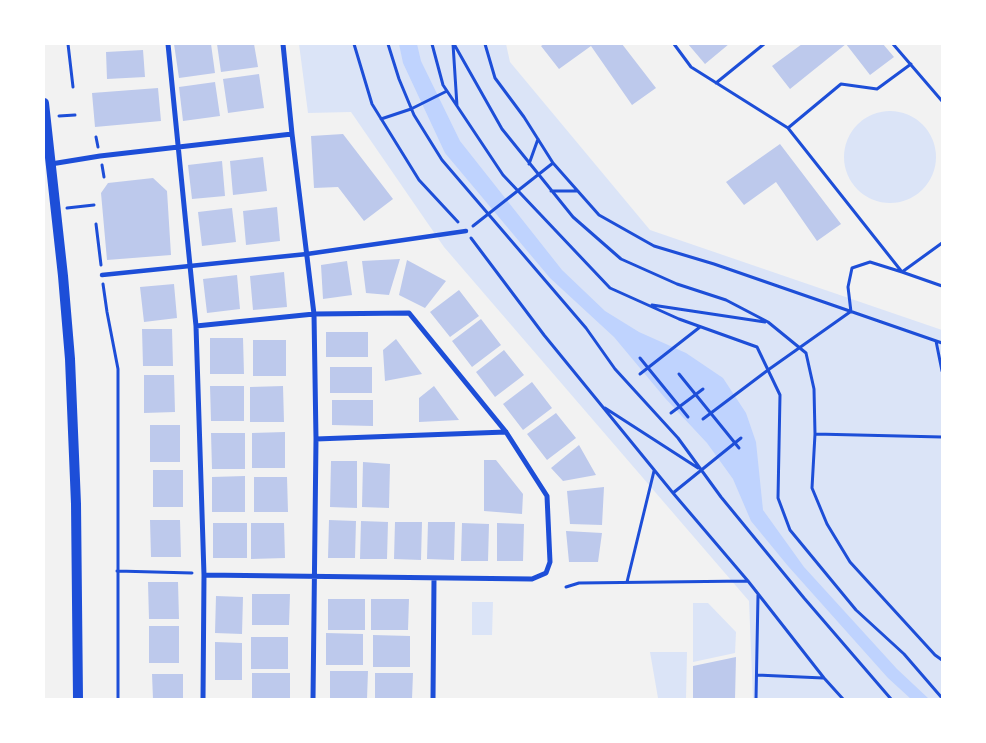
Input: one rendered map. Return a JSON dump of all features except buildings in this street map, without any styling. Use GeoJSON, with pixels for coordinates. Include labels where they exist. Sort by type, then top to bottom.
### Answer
{"type":"FeatureCollection","features":[{"type":"Feature","properties":{"kind":"main road"},"geometry":{"type":"LineString","coordinates":[[44,103],[70,359],[76,504],[78,699]]}},
{"type":"Feature","properties":{"kind":"street"},"geometry":{"type":"LineString","coordinates":[[168,44],[196,326],[204,575],[203,699]]}},
{"type":"Feature","properties":{"kind":"street"},"geometry":{"type":"LineString","coordinates":[[283,44],[314,314],[316,439],[312,699]]}},
{"type":"Feature","properties":{"kind":"street"},"geometry":{"type":"LineString","coordinates":[[51,164],[178,146],[292,134]]}},
{"type":"Feature","properties":{"kind":"street"},"geometry":{"type":"LineString","coordinates":[[102,276],[190,265],[307,254],[466,231]]}},
{"type":"Feature","properties":{"kind":"street"},"geometry":{"type":"LineString","coordinates":[[196,326],[314,314],[409,313],[506,432],[547,496],[550,562],[546,572],[532,579],[314,578],[204,575]]}},
{"type":"Feature","properties":{"kind":"street"},"geometry":{"type":"LineString","coordinates":[[316,439],[506,432]]}},
{"type":"Feature","properties":{"kind":"street"},"geometry":{"type":"LineString","coordinates":[[433,699],[434,578]]}},
{"type":"Feature","properties":{"kind":"path"},"geometry":{"type":"LineString","coordinates":[[68,44],[73,87]]}},
{"type":"Feature","properties":{"kind":"path"},"geometry":{"type":"LineString","coordinates":[[354,44],[372,104],[419,180],[466,231],[544,335],[601,406],[748,581],[824,678],[843,699]]}},
{"type":"Feature","properties":{"kind":"path"},"geometry":{"type":"LineString","coordinates":[[388,44],[411,108],[442,160],[586,328],[615,369],[678,438],[721,497],[804,598],[891,699]]}},
{"type":"Feature","properties":{"kind":"path"},"geometry":{"type":"LineString","coordinates":[[432,44],[443,85],[503,175],[610,288],[757,347],[780,395],[778,498],[790,530],[856,610],[904,654],[942,698]]}},
{"type":"Feature","properties":{"kind":"path"},"geometry":{"type":"LineString","coordinates":[[453,44],[457,107]]}},
{"type":"Feature","properties":{"kind":"path"},"geometry":{"type":"LineString","coordinates":[[453,44],[502,129],[529,165],[573,217],[621,259],[677,284],[726,300],[768,322],[806,353],[814,389],[815,434],[812,488],[827,524],[850,562],[935,655],[942,660]]}},
{"type":"Feature","properties":{"kind":"path"},"geometry":{"type":"LineString","coordinates":[[485,44],[494,78],[553,163],[599,215],[654,246],[714,264],[942,342]]}},
{"type":"Feature","properties":{"kind":"path"},"geometry":{"type":"LineString","coordinates":[[674,44],[691,68],[788,128],[902,272]]}},
{"type":"Feature","properties":{"kind":"path"},"geometry":{"type":"LineString","coordinates":[[716,83],[764,44]]}},
{"type":"Feature","properties":{"kind":"path"},"geometry":{"type":"LineString","coordinates":[[893,44],[942,100]]}},
{"type":"Feature","properties":{"kind":"path"},"geometry":{"type":"LineString","coordinates":[[788,128],[841,84],[877,89],[911,64]]}},
{"type":"Feature","properties":{"kind":"path"},"geometry":{"type":"LineString","coordinates":[[381,119],[411,108],[447,91]]}},
{"type":"Feature","properties":{"kind":"path"},"geometry":{"type":"LineString","coordinates":[[529,165],[538,139]]}},
{"type":"Feature","properties":{"kind":"path"},"geometry":{"type":"LineString","coordinates":[[466,231],[553,163]]}},
{"type":"Feature","properties":{"kind":"path"},"geometry":{"type":"LineString","coordinates":[[551,192],[578,191]]}},
{"type":"Feature","properties":{"kind":"path"},"geometry":{"type":"LineString","coordinates":[[96,224],[107,312],[118,369],[118,699]]}},
{"type":"Feature","properties":{"kind":"path"},"geometry":{"type":"LineString","coordinates":[[902,272],[942,243]]}},
{"type":"Feature","properties":{"kind":"path"},"geometry":{"type":"LineString","coordinates":[[851,312],[848,288],[852,268],[870,262],[942,286]]}},
{"type":"Feature","properties":{"kind":"path"},"geometry":{"type":"LineString","coordinates":[[646,304],[768,322]]}},
{"type":"Feature","properties":{"kind":"path"},"geometry":{"type":"LineString","coordinates":[[703,419],[740,390],[851,312]]}},
{"type":"Feature","properties":{"kind":"path"},"geometry":{"type":"LineString","coordinates":[[640,374],[701,326]]}},
{"type":"Feature","properties":{"kind":"path"},"geometry":{"type":"LineString","coordinates":[[936,341],[942,371]]}},
{"type":"Feature","properties":{"kind":"path"},"geometry":{"type":"LineString","coordinates":[[640,358],[688,417]]}},
{"type":"Feature","properties":{"kind":"path"},"geometry":{"type":"LineString","coordinates":[[679,374],[739,448]]}},
{"type":"Feature","properties":{"kind":"path"},"geometry":{"type":"LineString","coordinates":[[671,413],[703,389]]}},
{"type":"Feature","properties":{"kind":"path"},"geometry":{"type":"LineString","coordinates":[[601,406],[701,470]]}},
{"type":"Feature","properties":{"kind":"path"},"geometry":{"type":"LineString","coordinates":[[815,434],[942,437]]}},
{"type":"Feature","properties":{"kind":"path"},"geometry":{"type":"LineString","coordinates":[[673,494],[741,438]]}},
{"type":"Feature","properties":{"kind":"path"},"geometry":{"type":"LineString","coordinates":[[627,582],[654,470]]}},
{"type":"Feature","properties":{"kind":"path"},"geometry":{"type":"LineString","coordinates":[[117,571],[192,573]]}},
{"type":"Feature","properties":{"kind":"path"},"geometry":{"type":"LineString","coordinates":[[566,586],[579,583],[748,581]]}},
{"type":"Feature","properties":{"kind":"path"},"geometry":{"type":"LineString","coordinates":[[756,699],[758,594]]}},
{"type":"Feature","properties":{"kind":"path"},"geometry":{"type":"LineString","coordinates":[[756,675],[824,678]]}},
{"type":"Feature","properties":{"kind":"shaded area"},"geometry":{"type":"Polygon","coordinates":[[[299,44],[506,44],[510,62],[650,230],[942,330],[942,699],[753,699],[749,601],[444,247],[351,112],[308,113],[299,44]]]}},
{"type":"Feature","properties":{"kind":"shaded area"},"geometry":{"type":"Polygon","coordinates":[[[890,111],[907,115],[922,125],[932,140],[936,157],[932,174],[922,189],[907,199],[890,203],[873,199],[858,189],[848,174],[844,157],[848,140],[858,125],[873,115],[890,111]]]}},
{"type":"Feature","properties":{"kind":"shaded area"},"geometry":{"type":"Polygon","coordinates":[[[472,602],[493,602],[492,635],[472,635],[472,602]]]}},
{"type":"Feature","properties":{"kind":"shaded area"},"geometry":{"type":"Polygon","coordinates":[[[693,603],[708,603],[736,632],[735,653],[693,662],[693,603]]]}},
{"type":"Feature","properties":{"kind":"shaded area"},"geometry":{"type":"Polygon","coordinates":[[[650,652],[687,652],[686,698],[658,698],[650,652]]]}},
{"type":"Feature","properties":{"kind":"water"},"geometry":{"type":"Polygon","coordinates":[[[399,44],[417,44],[421,61],[460,141],[562,270],[605,311],[639,332],[686,353],[723,378],[746,413],[756,442],[763,510],[804,567],[897,669],[929,699],[911,699],[888,678],[788,566],[751,521],[733,479],[707,443],[665,398],[614,337],[550,278],[445,153],[403,63],[399,44]]]}}]}
